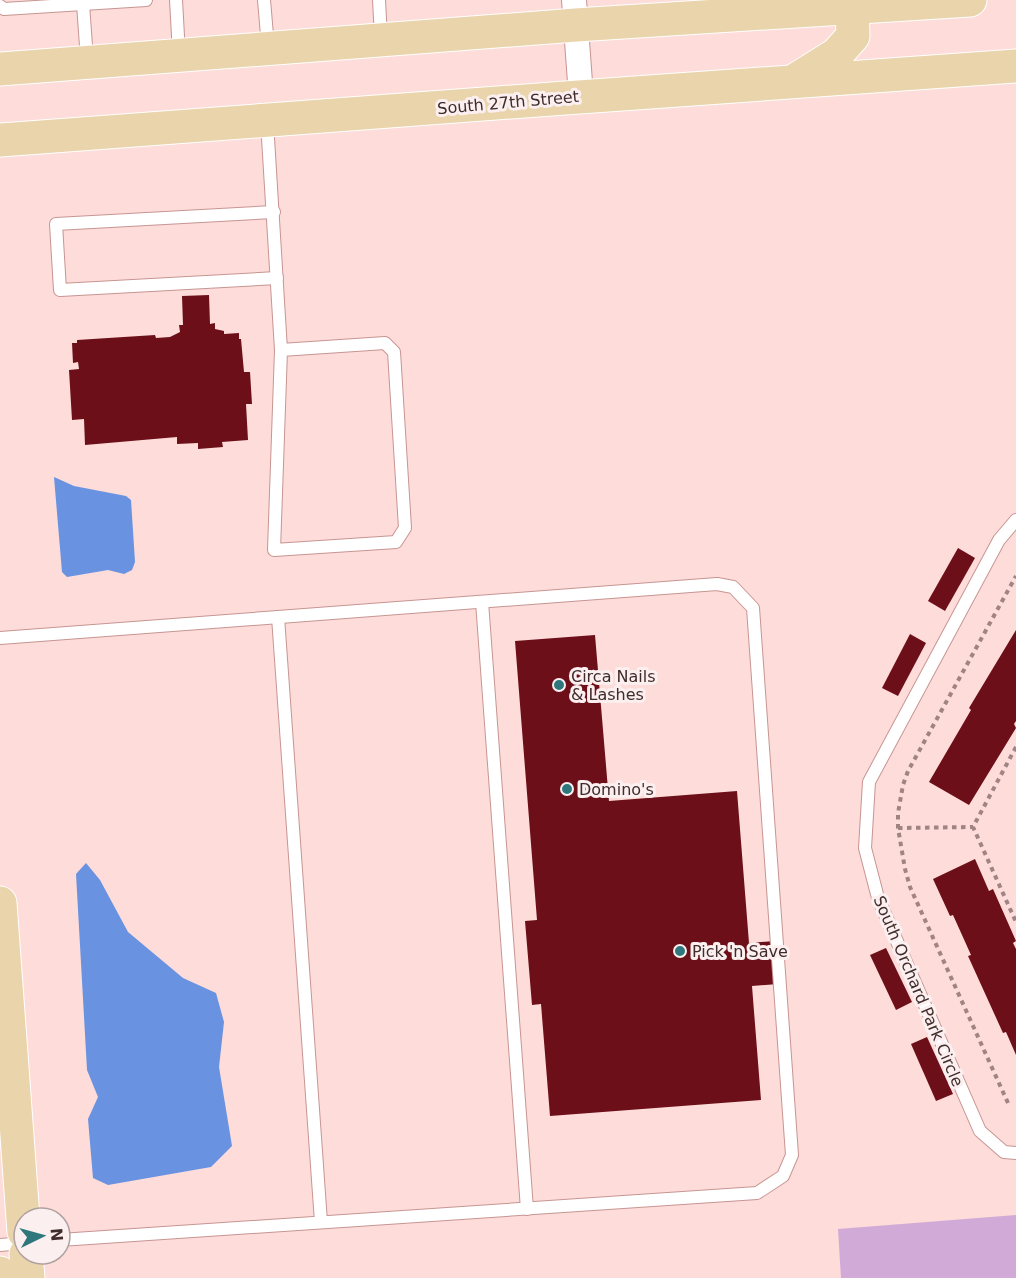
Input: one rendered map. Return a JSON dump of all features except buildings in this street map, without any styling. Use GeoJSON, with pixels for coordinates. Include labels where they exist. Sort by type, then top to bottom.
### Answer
{"type":"FeatureCollection","features":[{"type":"Feature","properties":{"kind":"main road"},"geometry":{"type":"LineString","coordinates":[[0,69],[381,40],[575,13],[852,8],[969,0]]}},
{"type":"Feature","properties":{"kind":"main road"},"geometry":{"type":"LineString","coordinates":[[795,80],[837,54],[853,36],[852,8]]}},
{"type":"Feature","properties":{"kind":"main road","name":"South 27th Street"},"geometry":{"type":"LineString","coordinates":[[0,140],[795,80],[1016,66]]}},
{"type":"Feature","properties":{"kind":"main road"},"geometry":{"type":"LineString","coordinates":[[0,903],[22,1206]]}},
{"type":"Feature","properties":{"kind":"main road"},"geometry":{"type":"LineString","coordinates":[[0,1219],[2,1224],[12,1233]]}},
{"type":"Feature","properties":{"kind":"main road"},"geometry":{"type":"LineString","coordinates":[[0,1273],[3,1278]]}},
{"type":"Feature","properties":{"kind":"street"},"geometry":{"type":"LineString","coordinates":[[575,13],[581,96]]}},
{"type":"Feature","properties":{"kind":"lane"},"geometry":{"type":"LineString","coordinates":[[0,6],[4,9],[146,0]]}},
{"type":"Feature","properties":{"kind":"lane"},"geometry":{"type":"LineString","coordinates":[[176,0],[179,55]]}},
{"type":"Feature","properties":{"kind":"lane"},"geometry":{"type":"LineString","coordinates":[[264,0],[268,48]]}},
{"type":"Feature","properties":{"kind":"lane"},"geometry":{"type":"LineString","coordinates":[[379,0],[381,40]]}},
{"type":"Feature","properties":{"kind":"lane"},"geometry":{"type":"LineString","coordinates":[[83,4],[87,62]]}},
{"type":"Feature","properties":{"kind":"lane"},"geometry":{"type":"LineString","coordinates":[[267,121],[281,350],[274,550],[396,542],[405,528],[393,352],[384,343],[281,350]]}},
{"type":"Feature","properties":{"kind":"lane"},"geometry":{"type":"LineString","coordinates":[[273,212],[56,224],[60,290],[277,278]]}},
{"type":"Feature","properties":{"kind":"lane","name":"South Orchard Park Circle"},"geometry":{"type":"LineString","coordinates":[[1016,520],[999,540],[869,782],[864,848],[878,898],[980,1131],[1004,1152],[1016,1153]]}},
{"type":"Feature","properties":{"kind":"lane"},"geometry":{"type":"LineString","coordinates":[[0,638],[717,584],[732,587],[753,608],[792,1155],[783,1176],[757,1193],[72,1239]]}},
{"type":"Feature","properties":{"kind":"lane"},"geometry":{"type":"LineString","coordinates":[[482,602],[527,1209]]}},
{"type":"Feature","properties":{"kind":"lane"},"geometry":{"type":"LineString","coordinates":[[278,617],[321,1222]]}},
{"type":"Feature","properties":{"kind":"path"},"geometry":{"type":"LineString","coordinates":[[1008,1102],[910,887],[898,828],[899,802],[908,771],[1016,576]]}},
{"type":"Feature","properties":{"kind":"path"},"geometry":{"type":"LineString","coordinates":[[973,826],[1016,747]]}},
{"type":"Feature","properties":{"kind":"path"},"geometry":{"type":"LineString","coordinates":[[898,828],[973,826]]}},
{"type":"Feature","properties":{"kind":"path"},"geometry":{"type":"LineString","coordinates":[[973,826],[1016,922]]}},
{"type":"Feature","properties":{"kind":"shaded area"},"geometry":{"type":"Polygon","coordinates":[[[1016,1215],[1016,1278],[841,1278],[838,1229],[1016,1215]]]}},
{"type":"Feature","properties":{"kind":"water"},"geometry":{"type":"Polygon","coordinates":[[[54,477],[74,486],[126,496],[131,500],[135,562],[132,570],[124,574],[108,570],[67,577],[62,572],[54,477]]]}},
{"type":"Feature","properties":{"kind":"water"},"geometry":{"type":"Polygon","coordinates":[[[86,863],[100,880],[128,932],[183,978],[216,993],[224,1022],[219,1067],[232,1146],[211,1167],[108,1185],[93,1178],[88,1119],[98,1097],[87,1070],[76,874],[86,863]]]}},
{"type":"Feature","properties":{"kind":"place","name":"Circa Nails & Lashes"},"geometry":{"type":"Point","coordinates":[559,685]}},
{"type":"Feature","properties":{"kind":"place","name":"Domino's"},"geometry":{"type":"Point","coordinates":[567,789]}},
{"type":"Feature","properties":{"kind":"place","name":"Pick 'n Save"},"geometry":{"type":"Point","coordinates":[680,951]}}]}
